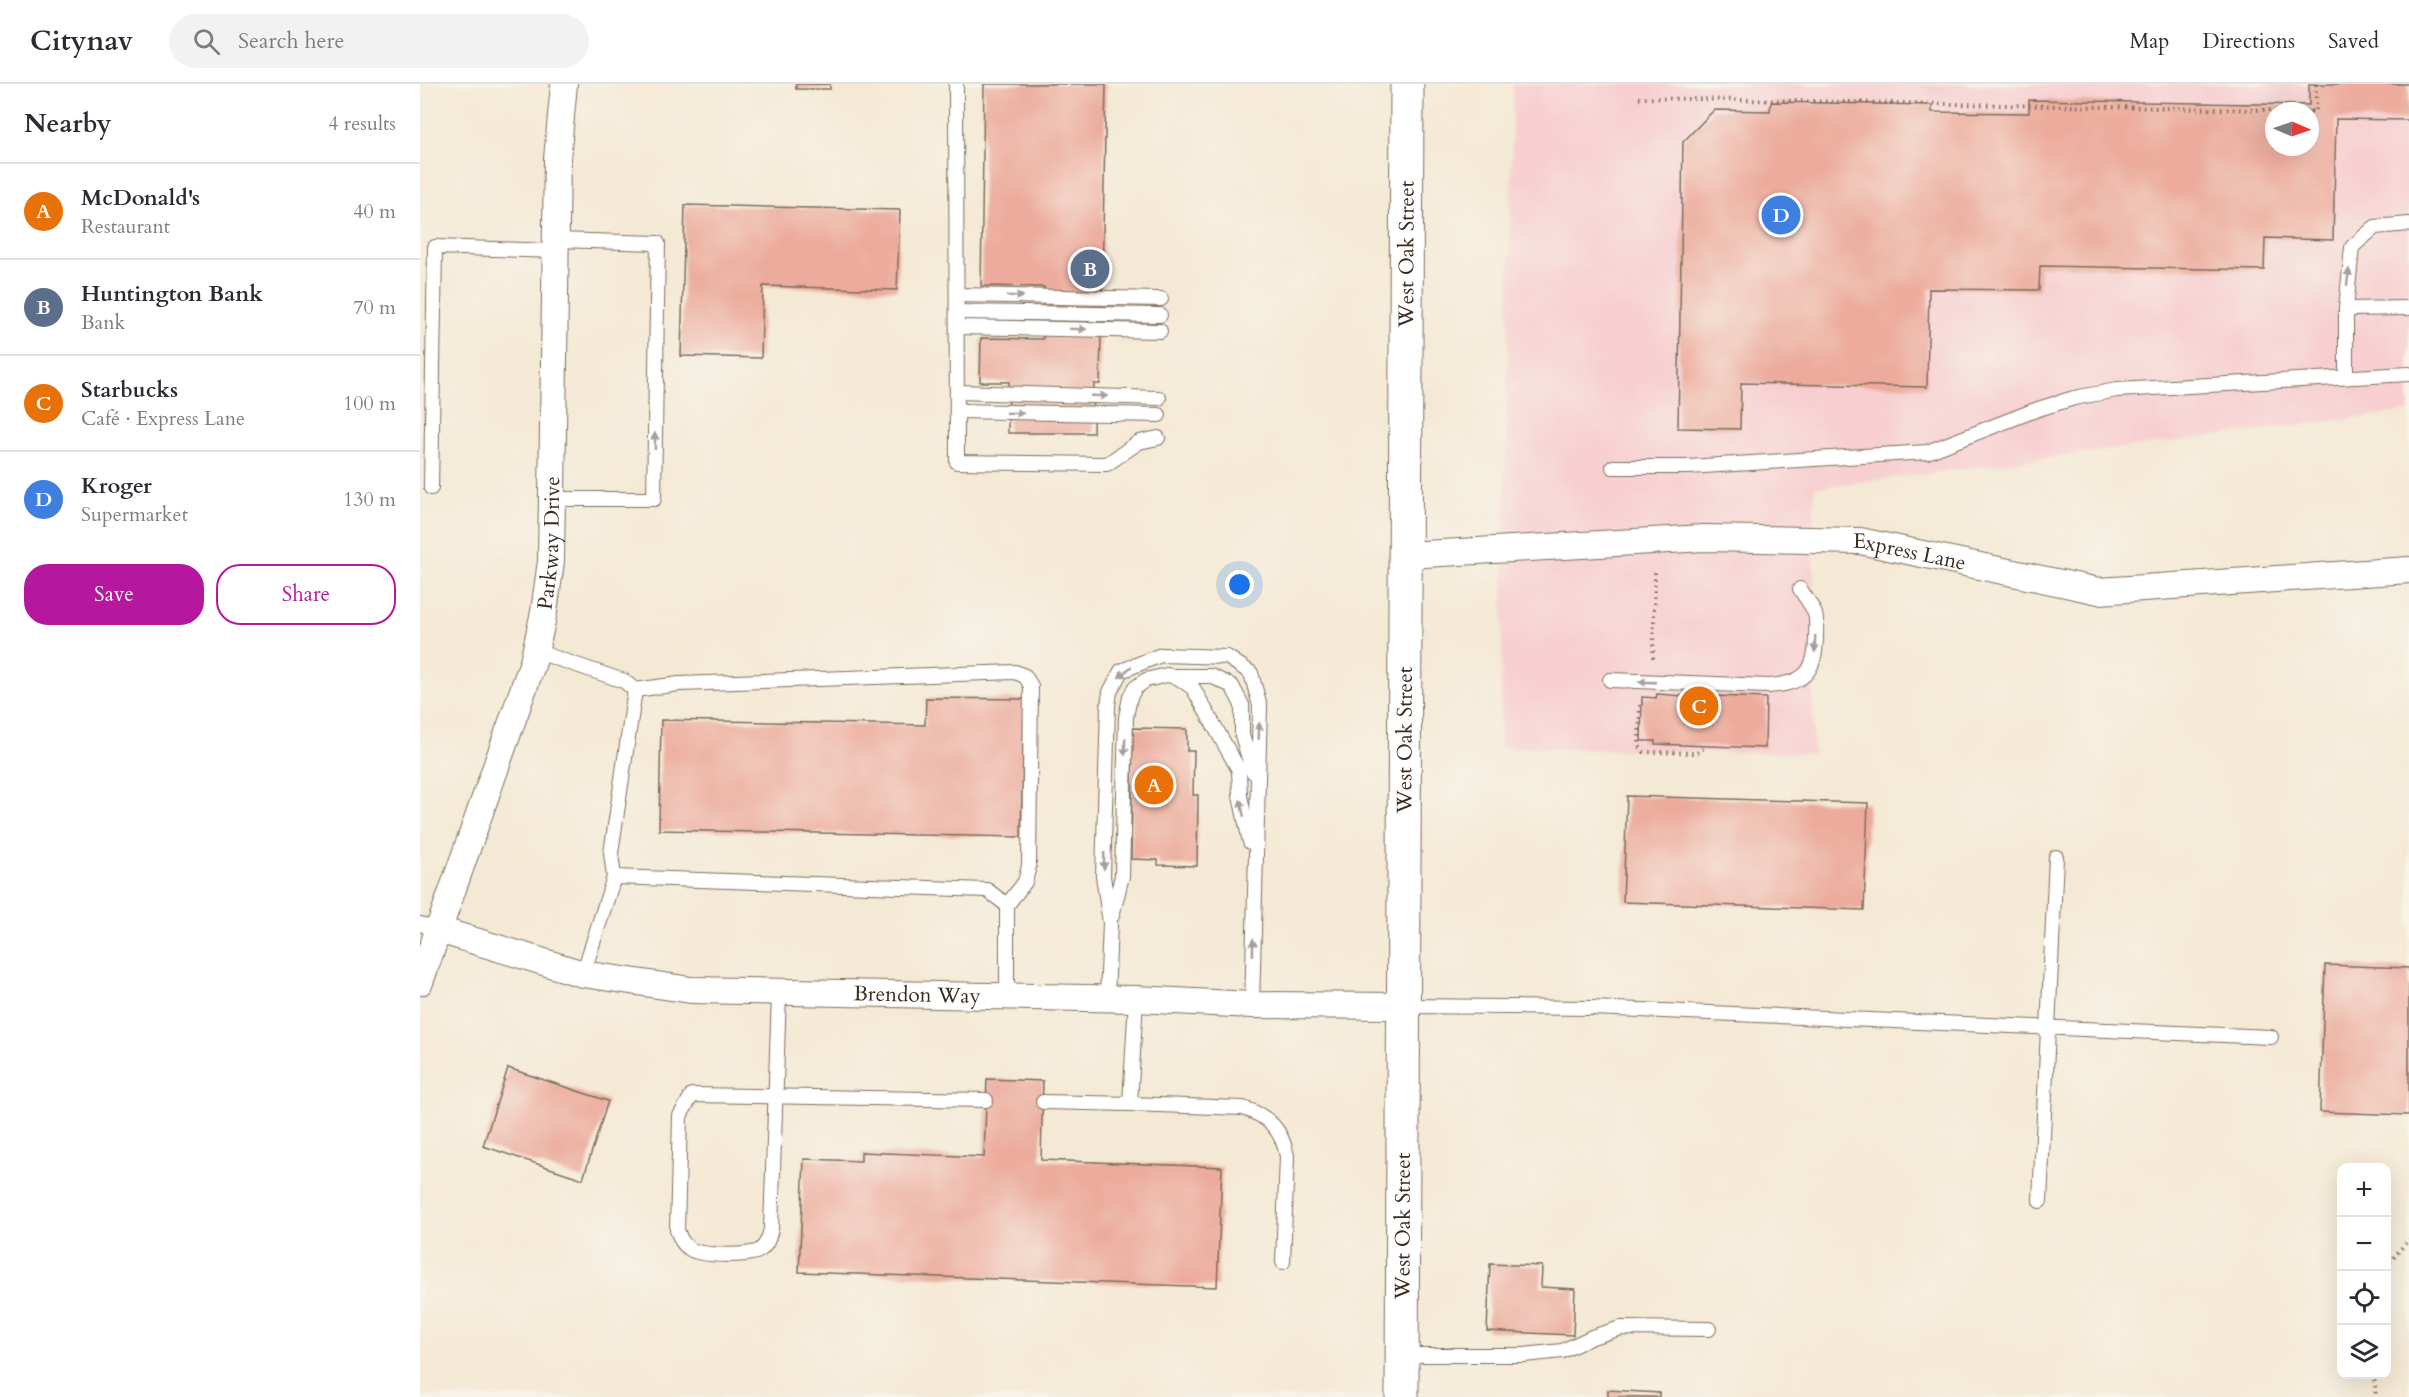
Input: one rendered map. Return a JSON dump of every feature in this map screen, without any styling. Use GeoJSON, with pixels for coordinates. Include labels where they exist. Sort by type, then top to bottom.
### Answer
{"type":"FeatureCollection","features":[{"type":"Feature","properties":{"kind":"main road","name":"West Oak Street"},"geometry":{"type":"LineString","coordinates":[[1402,1397],[1407,84]]}},
{"type":"Feature","properties":{"kind":"street","name":"Parkway Drive"},"geometry":{"type":"LineString","coordinates":[[420,982],[430,927],[536,651],[544,612],[551,561],[557,159],[564,84]]}},
{"type":"Feature","properties":{"kind":"street","name":"Express Lane"},"geometry":{"type":"LineString","coordinates":[[1407,555],[1704,538],[1860,540],[2099,591],[2409,570]]}},
{"type":"Feature","properties":{"kind":"street","name":"Brendon Way"},"geometry":{"type":"LineString","coordinates":[[430,927],[584,974],[691,990],[1136,999],[1252,1005],[1404,1006]]}},
{"type":"Feature","properties":{"kind":"lane"},"geometry":{"type":"LineString","coordinates":[[956,84],[957,462],[1107,464],[1139,442],[1158,438]]}},
{"type":"Feature","properties":{"kind":"lane"},"geometry":{"type":"LineString","coordinates":[[2346,377],[2346,309],[2352,247],[2375,227],[2409,224]]}},
{"type":"Feature","properties":{"kind":"lane"},"geometry":{"type":"LineString","coordinates":[[431,489],[435,247],[658,243],[654,499],[552,499]]}},
{"type":"Feature","properties":{"kind":"lane"},"geometry":{"type":"LineString","coordinates":[[957,294],[1161,299]]}},
{"type":"Feature","properties":{"kind":"lane"},"geometry":{"type":"LineString","coordinates":[[2346,309],[2409,308]]}},
{"type":"Feature","properties":{"kind":"lane"},"geometry":{"type":"LineString","coordinates":[[957,312],[1160,315]]}},
{"type":"Feature","properties":{"kind":"lane"},"geometry":{"type":"LineString","coordinates":[[957,327],[1160,331]]}},
{"type":"Feature","properties":{"kind":"lane"},"geometry":{"type":"LineString","coordinates":[[1613,467],[1688,467],[1927,452],[2038,409],[2074,398],[2117,390],[2409,374]]}},
{"type":"Feature","properties":{"kind":"lane"},"geometry":{"type":"LineString","coordinates":[[957,392],[1159,398]]}},
{"type":"Feature","properties":{"kind":"lane"},"geometry":{"type":"LineString","coordinates":[[957,411],[1159,416]]}},
{"type":"Feature","properties":{"kind":"lane"},"geometry":{"type":"LineString","coordinates":[[1610,680],[1768,686],[1787,685],[1802,679],[1812,666],[1816,650],[1815,614],[1800,590]]}},
{"type":"Feature","properties":{"kind":"lane"},"geometry":{"type":"LineString","coordinates":[[536,651],[624,681],[635,690],[678,684],[1015,672],[1025,676],[1031,686],[1029,866],[1025,882],[1007,905],[1006,997]]}},
{"type":"Feature","properties":{"kind":"lane"},"geometry":{"type":"LineString","coordinates":[[1107,999],[1110,923],[1103,876],[1110,692],[1121,671],[1161,655],[1227,657],[1251,673],[1260,706],[1252,1005]]}},
{"type":"Feature","properties":{"kind":"lane"},"geometry":{"type":"LineString","coordinates":[[1110,923],[1122,876],[1126,717],[1130,697],[1146,680],[1167,675],[1211,676],[1232,686],[1242,705],[1242,735],[1257,786]]}},
{"type":"Feature","properties":{"kind":"lane"},"geometry":{"type":"LineString","coordinates":[[1167,675],[1179,678],[1193,688],[1239,771],[1240,796],[1255,865]]}},
{"type":"Feature","properties":{"kind":"lane"},"geometry":{"type":"LineString","coordinates":[[584,974],[614,877],[610,853],[635,690]]}},
{"type":"Feature","properties":{"kind":"lane"},"geometry":{"type":"LineString","coordinates":[[2040,1201],[2056,857]]}},
{"type":"Feature","properties":{"kind":"lane"},"geometry":{"type":"LineString","coordinates":[[614,877],[987,890],[1007,905]]}},
{"type":"Feature","properties":{"kind":"lane"},"geometry":{"type":"LineString","coordinates":[[779,993],[775,1096],[768,1240],[762,1249],[752,1254],[699,1253],[689,1248],[681,1240],[677,1230],[680,1116],[684,1105],[692,1095],[704,1093],[775,1096],[986,1100]]}},
{"type":"Feature","properties":{"kind":"lane"},"geometry":{"type":"LineString","coordinates":[[1130,1104],[1136,999]]}},
{"type":"Feature","properties":{"kind":"lane"},"geometry":{"type":"LineString","coordinates":[[1404,1006],[1585,1007],[2271,1037]]}},
{"type":"Feature","properties":{"kind":"lane"},"geometry":{"type":"LineString","coordinates":[[1043,1102],[1243,1108],[1259,1113],[1274,1124],[1284,1141],[1287,1156],[1283,1262]]}},
{"type":"Feature","properties":{"kind":"lane"},"geometry":{"type":"LineString","coordinates":[[1403,1355],[1524,1355],[1562,1351],[1592,1337],[1621,1328],[1709,1329]]}},
{"type":"Feature","properties":{"kind":"path"},"geometry":{"type":"LineString","coordinates":[[1639,98],[2316,111],[2316,84]]}},
{"type":"Feature","properties":{"kind":"path"},"geometry":{"type":"LineString","coordinates":[[1653,664],[1655,569]]}},
{"type":"Feature","properties":{"kind":"path"},"geometry":{"type":"LineString","coordinates":[[1640,695],[1639,746],[1644,752],[1697,753],[1704,748]]}},
{"type":"Feature","properties":{"kind":"path"},"geometry":{"type":"LineString","coordinates":[[2391,1261],[2409,1239]]}},
{"type":"Feature","properties":{"kind":"path"},"geometry":{"type":"LineString","coordinates":[[2374,1379],[2376,1397]]}},
{"type":"Feature","properties":{"kind":"shaded area"},"geometry":{"type":"Polygon","coordinates":[[[1513,84],[2409,84],[2409,411],[1814,488],[1813,754],[1500,747],[1513,84]]]}},
{"type":"Feature","properties":{"kind":"building"},"geometry":{"type":"Polygon","coordinates":[[[796,84],[830,84],[830,89],[796,89],[796,84]]]}},
{"type":"Feature","properties":{"kind":"building"},"geometry":{"type":"Polygon","coordinates":[[[984,84],[1106,84],[1100,384],[1094,384],[1093,433],[1008,433],[1009,382],[980,382],[981,338],[1043,339],[1044,287],[981,286],[984,84]]]}},
{"type":"Feature","properties":{"kind":"building"},"geometry":{"type":"Polygon","coordinates":[[[2309,84],[2409,84],[2409,120],[2336,119],[2333,240],[2265,238],[2264,270],[2040,266],[2039,290],[1929,289],[1927,387],[1741,383],[1740,429],[1678,428],[1683,142],[1714,110],[1770,111],[1771,102],[1932,105],[1932,112],[2029,113],[2029,100],[2265,104],[2265,156],[2319,156],[2319,102],[2309,102],[2309,84]]]}},
{"type":"Feature","properties":{"kind":"building"},"geometry":{"type":"Polygon","coordinates":[[[685,205],[900,210],[897,290],[763,286],[761,358],[681,356],[685,205]]]}},
{"type":"Feature","properties":{"kind":"building"},"geometry":{"type":"Polygon","coordinates":[[[1684,691],[1713,692],[1713,696],[1766,698],[1765,748],[1655,744],[1655,741],[1641,741],[1642,697],[1656,698],[1657,694],[1684,696],[1684,691]]]}},
{"type":"Feature","properties":{"kind":"building"},"geometry":{"type":"Polygon","coordinates":[[[926,698],[1024,699],[1021,837],[659,830],[661,720],[925,725],[926,698]]]}},
{"type":"Feature","properties":{"kind":"building"},"geometry":{"type":"Polygon","coordinates":[[[1133,728],[1187,729],[1187,751],[1194,751],[1193,795],[1198,795],[1197,866],[1158,865],[1158,860],[1131,859],[1133,728]]]}},
{"type":"Feature","properties":{"kind":"building"},"geometry":{"type":"Polygon","coordinates":[[[1627,796],[1868,803],[1864,910],[1623,902],[1627,796]]]}},
{"type":"Feature","properties":{"kind":"building"},"geometry":{"type":"Polygon","coordinates":[[[2325,965],[2409,968],[2409,1115],[2320,1112],[2325,965]]]}},
{"type":"Feature","properties":{"kind":"building"},"geometry":{"type":"Polygon","coordinates":[[[508,1068],[608,1101],[583,1179],[483,1146],[508,1068]]]}},
{"type":"Feature","properties":{"kind":"building"},"geometry":{"type":"Polygon","coordinates":[[[987,1079],[1043,1081],[1041,1160],[1222,1167],[1217,1287],[799,1272],[804,1159],[861,1161],[861,1152],[984,1157],[987,1079]]]}},
{"type":"Feature","properties":{"kind":"building"},"geometry":{"type":"Polygon","coordinates":[[[1490,1264],[1542,1266],[1541,1287],[1575,1289],[1573,1335],[1487,1331],[1490,1264]]]}},
{"type":"Feature","properties":{"kind":"building"},"geometry":{"type":"Polygon","coordinates":[[[1608,1390],[1659,1393],[1659,1397],[1608,1397],[1608,1390]]]}},
{"type":"Feature","properties":{"kind":"place","name":"Kroger"},"geometry":{"type":"Point","coordinates":[1781,215]}},
{"type":"Feature","properties":{"kind":"place","name":"Huntington Bank"},"geometry":{"type":"Point","coordinates":[1090,269]}},
{"type":"Feature","properties":{"kind":"place","name":"Starbucks"},"geometry":{"type":"Point","coordinates":[1699,706]}},
{"type":"Feature","properties":{"kind":"place","name":"McDonald's"},"geometry":{"type":"Point","coordinates":[1154,785]}}]}
